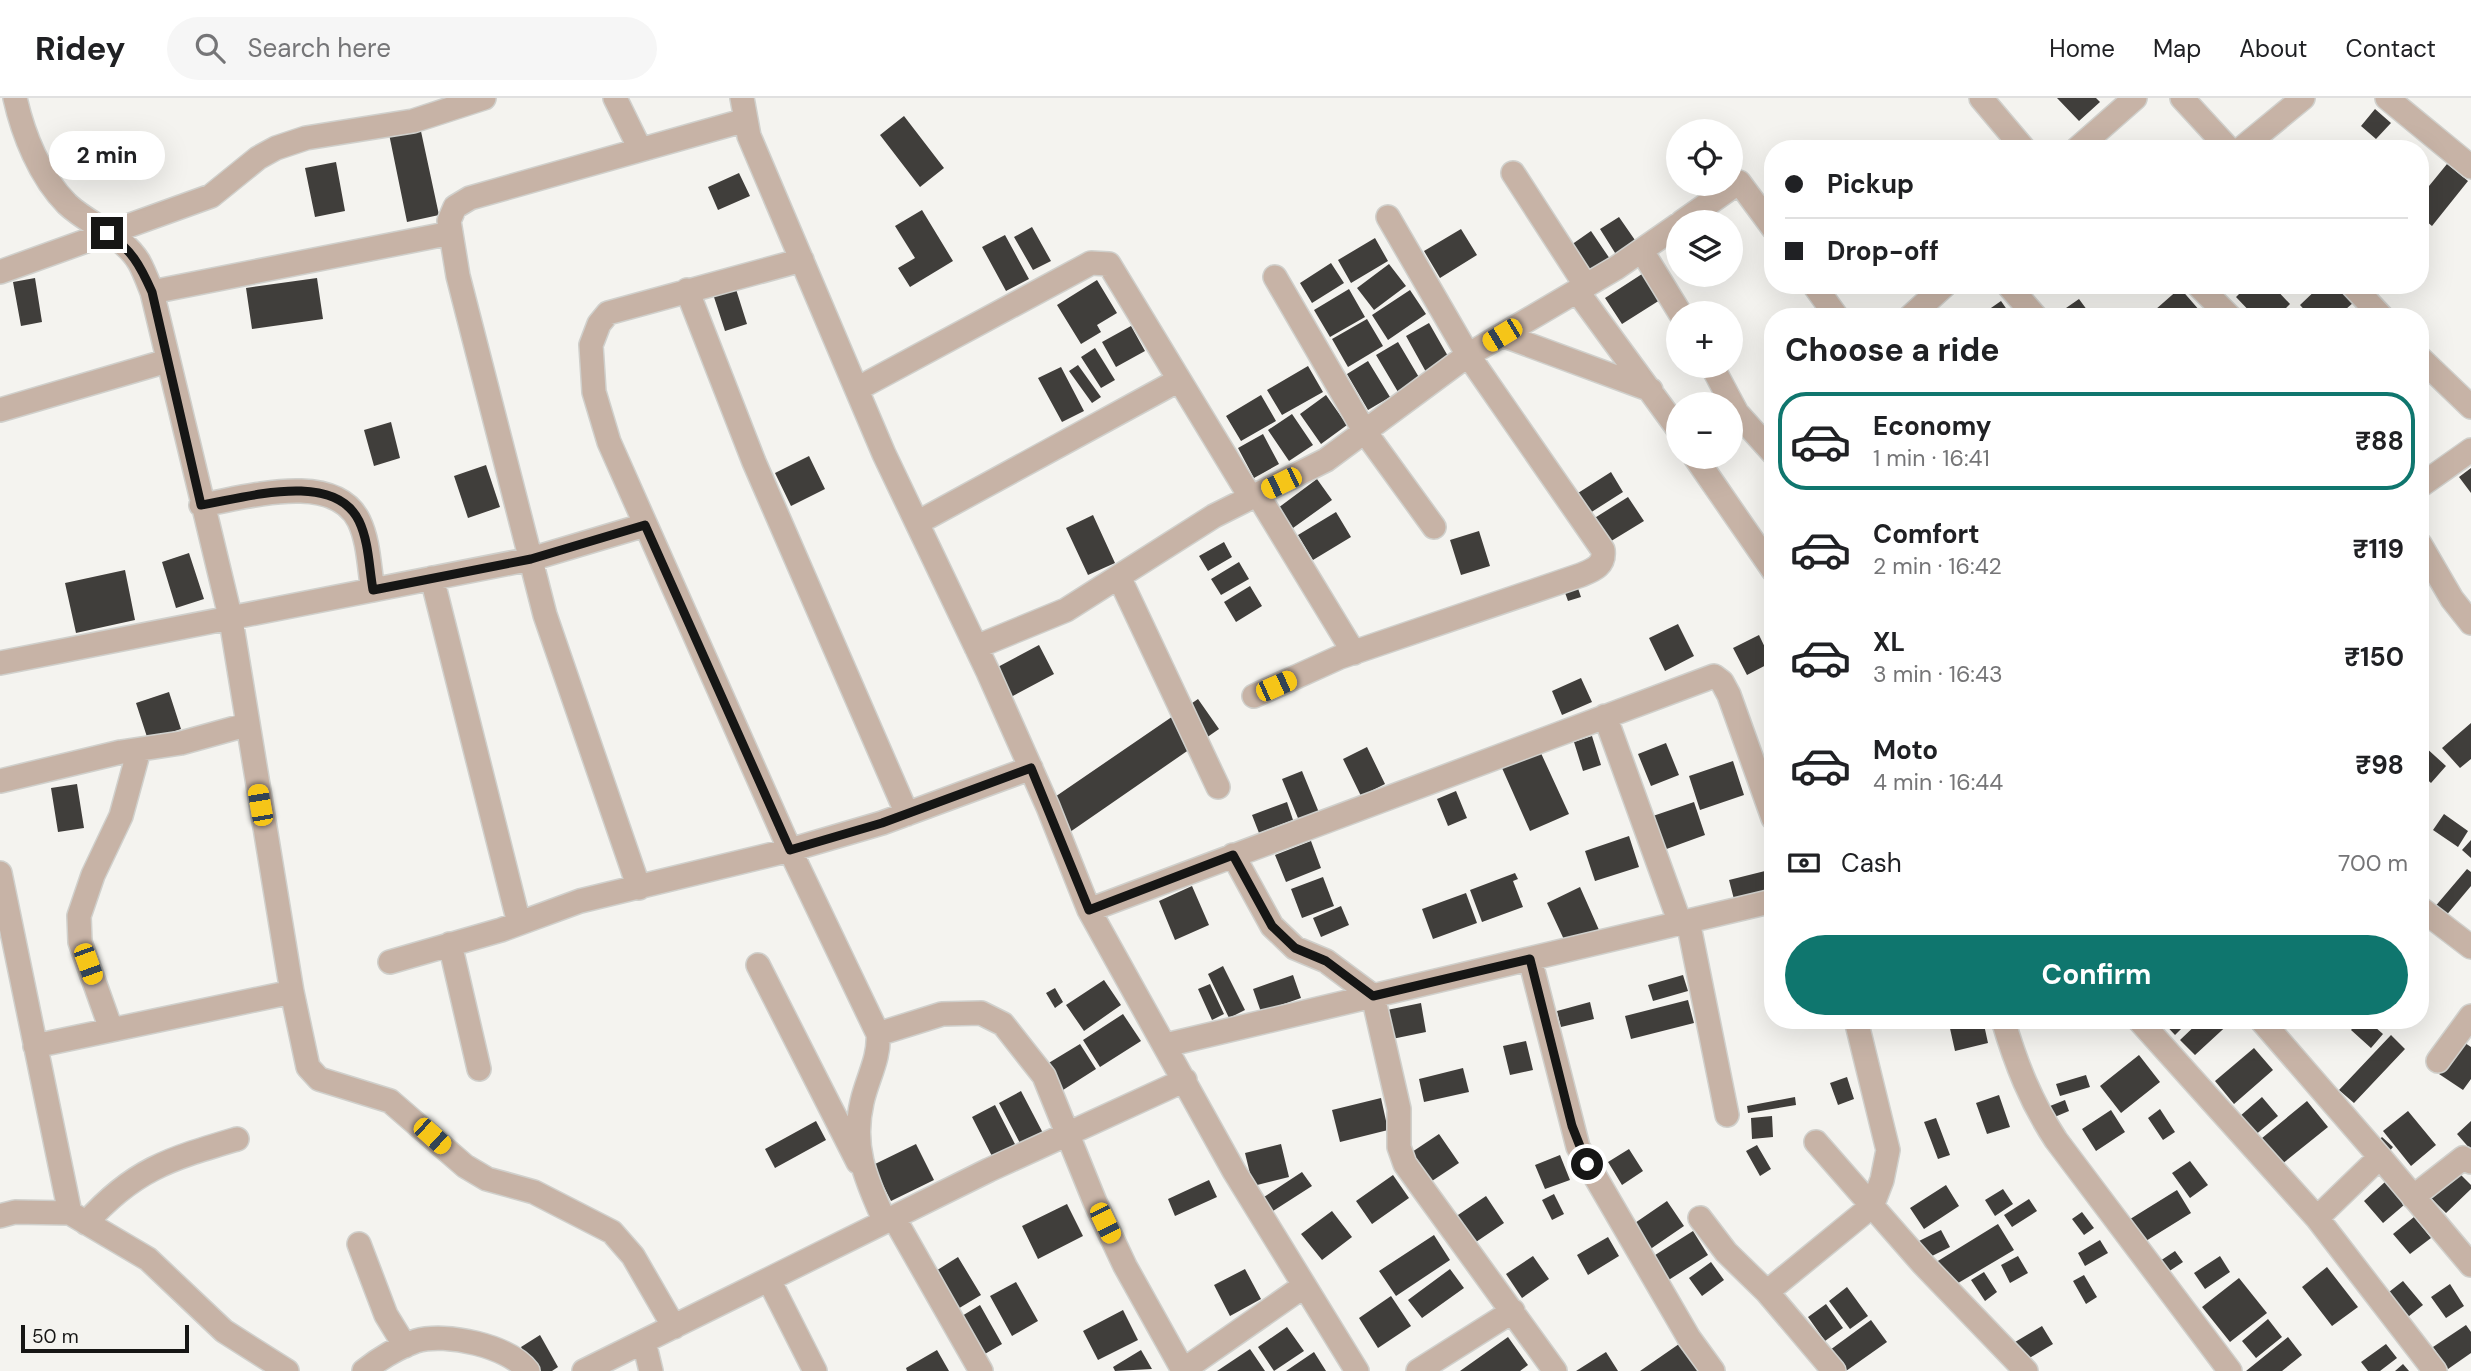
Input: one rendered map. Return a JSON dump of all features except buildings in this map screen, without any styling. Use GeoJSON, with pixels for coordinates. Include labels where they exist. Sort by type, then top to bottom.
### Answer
{"type":"FeatureCollection","features":[{"type":"Feature","properties":{"kind":"street"},"geometry":{"type":"LineString","coordinates":[[15,98],[22,128],[45,173],[67,205],[126,246],[139,261],[152,292],[201,505],[231,620],[245,692],[246,725],[292,992],[308,1067],[319,1079],[390,1101],[466,1166],[487,1179],[534,1192],[612,1232],[633,1256],[674,1327]]}},
{"type":"Feature","properties":{"kind":"street"},"geometry":{"type":"LineString","coordinates":[[0,272],[211,196],[258,158],[276,148],[306,138],[413,121],[484,98]]}},
{"type":"Feature","properties":{"kind":"street"},"geometry":{"type":"LineString","coordinates":[[615,98],[640,149]]}},
{"type":"Feature","properties":{"kind":"street"},"geometry":{"type":"LineString","coordinates":[[1981,98],[2016,140]]}},
{"type":"Feature","properties":{"kind":"street"},"geometry":{"type":"LineString","coordinates":[[2087,140],[2135,98]]}},
{"type":"Feature","properties":{"kind":"street"},"geometry":{"type":"LineString","coordinates":[[2182,98],[2221,140]]}},
{"type":"Feature","properties":{"kind":"street"},"geometry":{"type":"LineString","coordinates":[[2252,140],[2303,98]]}},
{"type":"Feature","properties":{"kind":"street"},"geometry":{"type":"LineString","coordinates":[[2387,98],[2471,167]]}},
{"type":"Feature","properties":{"kind":"street"},"geometry":{"type":"LineString","coordinates":[[639,888],[545,615],[458,276],[449,221],[455,207],[470,198],[640,149],[744,109],[749,136],[857,389],[1031,768],[1089,910],[1234,1171],[1357,1371]]}},
{"type":"Feature","properties":{"kind":"street"},"geometry":{"type":"LineString","coordinates":[[1513,173],[1581,288],[1666,412]]}},
{"type":"Feature","properties":{"kind":"street"},"geometry":{"type":"LineString","coordinates":[[1700,210],[1739,182],[1764,216]]}},
{"type":"Feature","properties":{"kind":"street"},"geometry":{"type":"LineString","coordinates":[[1254,696],[1354,653],[1581,575],[1599,567],[1604,557],[1603,550],[1468,355],[1388,216]]}},
{"type":"Feature","properties":{"kind":"street"},"geometry":{"type":"LineString","coordinates":[[152,292],[451,233]]}},
{"type":"Feature","properties":{"kind":"street"},"geometry":{"type":"LineString","coordinates":[[976,647],[1066,610],[1214,516],[1326,460],[1468,355],[1666,234]]}},
{"type":"Feature","properties":{"kind":"street"},"geometry":{"type":"LineString","coordinates":[[1642,251],[1673,301]]}},
{"type":"Feature","properties":{"kind":"street"},"geometry":{"type":"LineString","coordinates":[[802,260],[608,313],[599,324],[592,345],[594,392],[609,442],[645,525],[790,850],[878,1034],[879,1051],[861,1105],[861,1168]]}},
{"type":"Feature","properties":{"kind":"street"},"geometry":{"type":"LineString","coordinates":[[857,389],[1091,263],[1109,264],[1179,380],[1354,653]]}},
{"type":"Feature","properties":{"kind":"street"},"geometry":{"type":"LineString","coordinates":[[1275,277],[1365,432],[1434,527]]}},
{"type":"Feature","properties":{"kind":"street"},"geometry":{"type":"LineString","coordinates":[[687,290],[754,462],[907,814]]}},
{"type":"Feature","properties":{"kind":"street"},"geometry":{"type":"LineString","coordinates":[[1920,308],[1935,294]]}},
{"type":"Feature","properties":{"kind":"street"},"geometry":{"type":"LineString","coordinates":[[2016,294],[2028,308]]}},
{"type":"Feature","properties":{"kind":"street"},"geometry":{"type":"LineString","coordinates":[[2207,294],[2221,308]]}},
{"type":"Feature","properties":{"kind":"street"},"geometry":{"type":"LineString","coordinates":[[2360,294],[2374,308]]}},
{"type":"Feature","properties":{"kind":"street"},"geometry":{"type":"LineString","coordinates":[[1502,335],[1651,390]]}},
{"type":"Feature","properties":{"kind":"street"},"geometry":{"type":"LineString","coordinates":[[0,410],[167,361]]}},
{"type":"Feature","properties":{"kind":"street"},"geometry":{"type":"LineString","coordinates":[[2429,367],[2471,407]]}},
{"type":"Feature","properties":{"kind":"street"},"geometry":{"type":"LineString","coordinates":[[1718,378],[1737,413],[1764,443]]}},
{"type":"Feature","properties":{"kind":"street"},"geometry":{"type":"LineString","coordinates":[[917,523],[1179,380]]}},
{"type":"Feature","properties":{"kind":"street"},"geometry":{"type":"LineString","coordinates":[[2429,480],[2471,450]]}},
{"type":"Feature","properties":{"kind":"street"},"geometry":{"type":"LineString","coordinates":[[1703,469],[1764,557]]}},
{"type":"Feature","properties":{"kind":"street"},"geometry":{"type":"LineString","coordinates":[[201,505],[299,489],[337,497],[358,518],[365,540],[373,590]]}},
{"type":"Feature","properties":{"kind":"street"},"geometry":{"type":"LineString","coordinates":[[0,663],[231,620],[531,559],[645,525]]}},
{"type":"Feature","properties":{"kind":"street"},"geometry":{"type":"LineString","coordinates":[[2429,559],[2452,599],[2471,623]]}},
{"type":"Feature","properties":{"kind":"street"},"geometry":{"type":"LineString","coordinates":[[1119,577],[1218,787]]}},
{"type":"Feature","properties":{"kind":"street"},"geometry":{"type":"LineString","coordinates":[[432,578],[519,923]]}},
{"type":"Feature","properties":{"kind":"street"},"geometry":{"type":"LineString","coordinates":[[1089,910],[1714,676],[1722,682],[1729,695],[1764,793]]}},
{"type":"Feature","properties":{"kind":"street"},"geometry":{"type":"LineString","coordinates":[[1605,716],[1684,922],[1727,1115]]}},
{"type":"Feature","properties":{"kind":"street"},"geometry":{"type":"LineString","coordinates":[[0,781],[181,743],[246,725]]}},
{"type":"Feature","properties":{"kind":"street"},"geometry":{"type":"LineString","coordinates":[[111,1029],[80,942],[79,916],[93,875],[121,816],[139,750]]}},
{"type":"Feature","properties":{"kind":"street"},"geometry":{"type":"LineString","coordinates":[[390,962],[519,923],[580,901],[790,850],[907,814],[1031,768]]}},
{"type":"Feature","properties":{"kind":"street"},"geometry":{"type":"LineString","coordinates":[[1233,855],[1272,926],[1295,948],[1326,961],[1373,996],[1399,1109],[1399,1147],[1405,1164],[1555,1371]]}},
{"type":"Feature","properties":{"kind":"street"},"geometry":{"type":"LineString","coordinates":[[0,873],[4,913],[78,1218]]}},
{"type":"Feature","properties":{"kind":"street"},"geometry":{"type":"LineString","coordinates":[[1166,1045],[1764,903]]}},
{"type":"Feature","properties":{"kind":"street"},"geometry":{"type":"LineString","coordinates":[[2429,915],[2471,947]]}},
{"type":"Feature","properties":{"kind":"street"},"geometry":{"type":"LineString","coordinates":[[450,944],[479,1069]]}},
{"type":"Feature","properties":{"kind":"street"},"geometry":{"type":"LineString","coordinates":[[1530,959],[1578,1147],[1689,1338],[1713,1371]]}},
{"type":"Feature","properties":{"kind":"street"},"geometry":{"type":"LineString","coordinates":[[758,965],[889,1220],[981,1371]]}},
{"type":"Feature","properties":{"kind":"street"},"geometry":{"type":"LineString","coordinates":[[35,1046],[292,992]]}},
{"type":"Feature","properties":{"kind":"street"},"geometry":{"type":"LineString","coordinates":[[878,1034],[942,1014],[981,1013],[1003,1024],[1027,1051],[1044,1076],[1095,1202],[1125,1266],[1193,1368],[1304,1286]]}},
{"type":"Feature","properties":{"kind":"street"},"geometry":{"type":"LineString","coordinates":[[2438,1061],[2470,1020]]}},
{"type":"Feature","properties":{"kind":"street"},"geometry":{"type":"LineString","coordinates":[[1767,1292],[1872,1206],[1888,1150],[1858,1029]]}},
{"type":"Feature","properties":{"kind":"street"},"geometry":{"type":"LineString","coordinates":[[2006,1029],[2016,1065],[2041,1117],[2180,1308],[2230,1371]]}},
{"type":"Feature","properties":{"kind":"street"},"geometry":{"type":"LineString","coordinates":[[2146,1029],[2317,1218],[2435,1371]]}},
{"type":"Feature","properties":{"kind":"street"},"geometry":{"type":"LineString","coordinates":[[2269,1029],[2471,1265]]}},
{"type":"Feature","properties":{"kind":"street"},"geometry":{"type":"LineString","coordinates":[[584,1371],[889,1220],[1185,1080]]}},
{"type":"Feature","properties":{"kind":"street"},"geometry":{"type":"LineString","coordinates":[[78,1218],[158,1165],[237,1139]]}},
{"type":"Feature","properties":{"kind":"street"},"geometry":{"type":"LineString","coordinates":[[1816,1142],[1922,1263],[2026,1371]]}},
{"type":"Feature","properties":{"kind":"street"},"geometry":{"type":"LineString","coordinates":[[2317,1218],[2380,1157]]}},
{"type":"Feature","properties":{"kind":"street"},"geometry":{"type":"LineString","coordinates":[[2413,1197],[2463,1158],[2471,1162]]}},
{"type":"Feature","properties":{"kind":"street"},"geometry":{"type":"LineString","coordinates":[[0,1216],[15,1212],[78,1218],[148,1259],[224,1331],[287,1371]]}},
{"type":"Feature","properties":{"kind":"street"},"geometry":{"type":"LineString","coordinates":[[1700,1218],[1726,1252],[1767,1292],[1834,1371]]}},
{"type":"Feature","properties":{"kind":"street"},"geometry":{"type":"LineString","coordinates":[[359,1244],[386,1315],[405,1346]]}},
{"type":"Feature","properties":{"kind":"street"},"geometry":{"type":"LineString","coordinates":[[769,1280],[814,1371]]}},
{"type":"Feature","properties":{"kind":"street"},"geometry":{"type":"LineString","coordinates":[[1418,1371],[1513,1311]]}},
{"type":"Feature","properties":{"kind":"street"},"geometry":{"type":"LineString","coordinates":[[364,1371],[419,1340],[482,1344],[521,1361],[528,1371]]}},
{"type":"Feature","properties":{"kind":"street"},"geometry":{"type":"LineString","coordinates":[[644,1342],[651,1371]]}},
{"type":"Feature","properties":{"kind":"route"},"geometry":{"type":"LineString","coordinates":[[107,233],[126,246],[139,261],[152,292],[201,505],[299,489],[337,497],[358,518],[365,540],[373,590],[531,559],[645,525],[790,850],[882,823],[1031,768],[1089,910],[1233,855],[1272,926],[1295,948],[1326,961],[1373,996],[1530,959],[1560,1084],[1578,1147],[1587,1164]]}}]}
